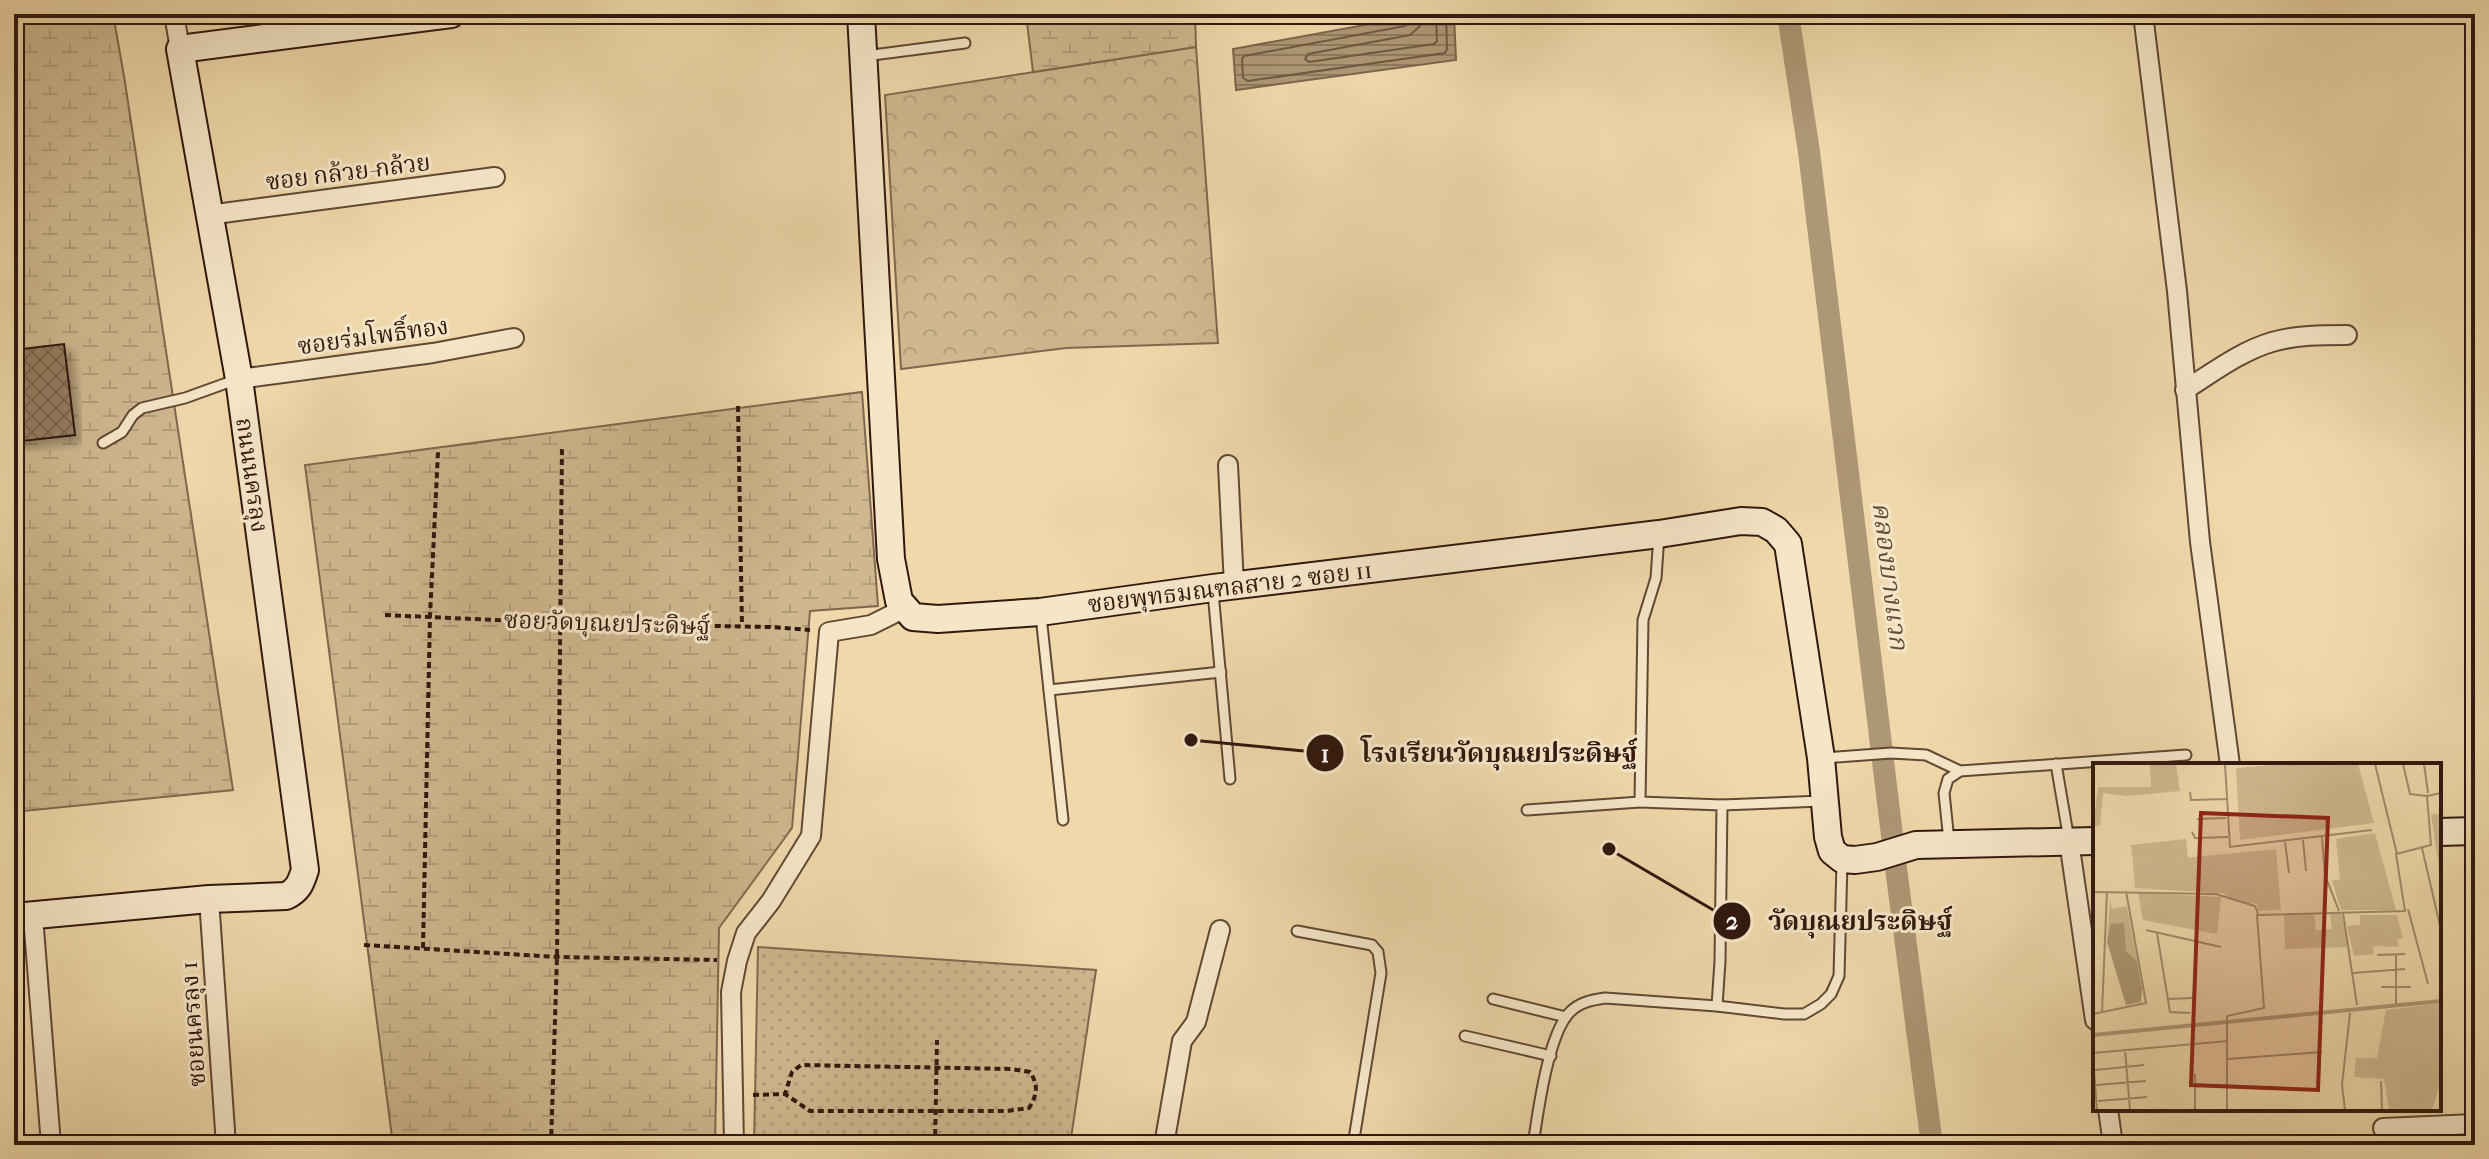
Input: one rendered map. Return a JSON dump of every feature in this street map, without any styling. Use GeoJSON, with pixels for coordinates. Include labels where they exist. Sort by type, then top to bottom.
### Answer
{"type":"FeatureCollection","features":[{"type":"Feature","properties":{"kind":"street"},"geometry":{"type":"LineString","coordinates":[[174,14],[180,49],[451,14]]}},
{"type":"Feature","properties":{"kind":"street"},"geometry":{"type":"LineString","coordinates":[[734,1145],[731,992],[746,933],[771,901],[811,836],[829,632],[871,625],[905,608],[899,601],[891,559],[861,14]]}},
{"type":"Feature","properties":{"kind":"street"},"geometry":{"type":"LineString","coordinates":[[2143,14],[2177,291],[2200,542],[2230,763]]}},
{"type":"Feature","properties":{"kind":"street","name":"ถนนนครลุง"},"geometry":{"type":"LineString","coordinates":[[23,916],[209,899],[286,896],[300,885],[305,870],[239,379],[180,49]]}},
{"type":"Feature","properties":{"kind":"street","name":"ซอย กล้วย-กล้วย"},"geometry":{"type":"LineString","coordinates":[[208,215],[495,177]]}},
{"type":"Feature","properties":{"kind":"street"},"geometry":{"type":"LineString","coordinates":[[2185,390],[2241,355],[2272,342],[2313,335],[2347,335]]}},
{"type":"Feature","properties":{"kind":"street","name":"ซอยร่มโพธิ์ทอง"},"geometry":{"type":"LineString","coordinates":[[239,379],[433,353],[514,338]]}},
{"type":"Feature","properties":{"kind":"street"},"geometry":{"type":"LineString","coordinates":[[1223,587],[1228,465]]}},
{"type":"Feature","properties":{"kind":"street","name":"ซอยพุทธมณฑลสาย 2 ซอย 11"},"geometry":{"type":"LineString","coordinates":[[905,608],[913,617],[938,619],[1040,612],[1741,521],[1762,522],[1776,530],[1788,544],[1832,851],[1842,859]]}},
{"type":"Feature","properties":{"kind":"street"},"geometry":{"type":"LineString","coordinates":[[2441,832],[2475,831]]}},
{"type":"Feature","properties":{"kind":"street"},"geometry":{"type":"LineString","coordinates":[[1842,859],[1877,857],[1916,845],[2082,841],[2093,992]]}},
{"type":"Feature","properties":{"kind":"street","name":"ซอยนครลุง 1"},"geometry":{"type":"LineString","coordinates":[[209,899],[226,1145]]}},
{"type":"Feature","properties":{"kind":"street"},"geometry":{"type":"LineString","coordinates":[[23,916],[51,1145]]}},
{"type":"Feature","properties":{"kind":"street"},"geometry":{"type":"LineString","coordinates":[[1164,1145],[1182,1041],[1196,1022],[1220,930]]}},
{"type":"Feature","properties":{"kind":"street"},"geometry":{"type":"LineString","coordinates":[[2108,1111],[2113,1145]]}},
{"type":"Feature","properties":{"kind":"street"},"geometry":{"type":"LineString","coordinates":[[2383,1128],[2475,1124]]}},
{"type":"Feature","properties":{"kind":"lane"},"geometry":{"type":"LineString","coordinates":[[863,56],[965,43]]}},
{"type":"Feature","properties":{"kind":"lane"},"geometry":{"type":"LineString","coordinates":[[103,443],[122,432],[133,415],[142,408],[185,398],[239,379]]}},
{"type":"Feature","properties":{"kind":"lane"},"geometry":{"type":"LineString","coordinates":[[1640,802],[1643,620],[1656,578],[1659,534]]}},
{"type":"Feature","properties":{"kind":"lane"},"geometry":{"type":"LineString","coordinates":[[1223,587],[1221,672],[1230,779]]}},
{"type":"Feature","properties":{"kind":"lane"},"geometry":{"type":"LineString","coordinates":[[1040,612],[1063,820]]}},
{"type":"Feature","properties":{"kind":"lane"},"geometry":{"type":"LineString","coordinates":[[1049,690],[1221,672]]}},
{"type":"Feature","properties":{"kind":"lane"},"geometry":{"type":"LineString","coordinates":[[1821,758],[1891,753],[1926,755],[1960,771],[2186,755]]}},
{"type":"Feature","properties":{"kind":"lane"},"geometry":{"type":"LineString","coordinates":[[2056,764],[2082,841]]}},
{"type":"Feature","properties":{"kind":"lane"},"geometry":{"type":"LineString","coordinates":[[1950,845],[1944,793],[1948,779],[1960,771]]}},
{"type":"Feature","properties":{"kind":"lane"},"geometry":{"type":"LineString","coordinates":[[1527,810],[1640,802],[1722,805],[1825,801]]}},
{"type":"Feature","properties":{"kind":"lane"},"geometry":{"type":"LineString","coordinates":[[1717,1006],[1722,805]]}},
{"type":"Feature","properties":{"kind":"lane"},"geometry":{"type":"LineString","coordinates":[[1533,1145],[1554,1036],[1568,1013],[1589,1000],[1605,998],[1717,1006],[1784,1014],[1804,1014],[1821,1004],[1831,994],[1839,976],[1842,859]]}},
{"type":"Feature","properties":{"kind":"lane"},"geometry":{"type":"LineString","coordinates":[[1297,931],[1372,945],[1378,952],[1381,973],[1353,1145]]}},
{"type":"Feature","properties":{"kind":"lane"},"geometry":{"type":"LineString","coordinates":[[1493,999],[1566,1017]]}},
{"type":"Feature","properties":{"kind":"lane"},"geometry":{"type":"LineString","coordinates":[[1465,1036],[1551,1056]]}},
{"type":"Feature","properties":{"kind":"path"},"geometry":{"type":"LineString","coordinates":[[738,406],[742,626]]}},
{"type":"Feature","properties":{"kind":"path"},"geometry":{"type":"LineString","coordinates":[[551,1145],[557,957],[562,446]]}},
{"type":"Feature","properties":{"kind":"path"},"geometry":{"type":"LineString","coordinates":[[423,948],[430,616],[438,452]]}},
{"type":"Feature","properties":{"kind":"path","name":"ซอยวัดบุณยประดิษฐ์"},"geometry":{"type":"LineString","coordinates":[[385,615],[562,623],[742,626],[829,632]]}},
{"type":"Feature","properties":{"kind":"path"},"geometry":{"type":"LineString","coordinates":[[364,945],[557,957],[737,961]]}},
{"type":"Feature","properties":{"kind":"path"},"geometry":{"type":"LineString","coordinates":[[935,1145],[937,1040]]}},
{"type":"Feature","properties":{"kind":"path"},"geometry":{"type":"LineString","coordinates":[[735,1096],[785,1094],[810,1111],[1029,1108],[1037,1096],[1036,1081],[1030,1072],[1011,1069],[801,1065],[792,1072],[785,1094]]}},
{"type":"Feature","properties":{"kind":"green space"},"geometry":{"type":"Polygon","coordinates":[[[14,14],[113,14],[233,790],[14,812],[14,14]]]}},
{"type":"Feature","properties":{"kind":"green space"},"geometry":{"type":"Polygon","coordinates":[[[1026,14],[1195,14],[1196,47],[1033,72],[1026,14]]]}},
{"type":"Feature","properties":{"kind":"green space"},"geometry":{"type":"Polygon","coordinates":[[[1196,47],[1218,343],[1066,348],[901,369],[885,95],[1196,47]]]}},
{"type":"Feature","properties":{"kind":"green space"},"geometry":{"type":"Polygon","coordinates":[[[862,392],[878,606],[810,611],[792,828],[719,928],[715,1145],[393,1145],[305,465],[862,392]]]}},
{"type":"Feature","properties":{"kind":"green space"},"geometry":{"type":"Polygon","coordinates":[[[758,947],[1096,970],[1070,1145],[754,1145],[758,947]]]}},
{"type":"Feature","properties":{"kind":"water"},"geometry":{"type":"Polygon","coordinates":[[[1425,14],[1454,14],[1456,60],[1236,90],[1233,49],[1425,14]]]}},
{"type":"Feature","properties":{"kind":"building"},"geometry":{"type":"Polygon","coordinates":[[[64,344],[75,435],[14,442],[14,350],[64,344]]]}},
{"type":"Feature","properties":{"kind":"waterway","name":"คลองบางแวก"},"geometry":{"type":"LineString","coordinates":[[1788,14],[1809,152],[1932,1145]]}},
{"type":"Feature","properties":{"kind":"place","name":"โรงเรียนวัดบุณยประดิษฐ์"},"geometry":{"type":"Point","coordinates":[1191,740]}},
{"type":"Feature","properties":{"kind":"place","name":"วัดบุณยประดิษฐ์"},"geometry":{"type":"Point","coordinates":[1609,849]}}]}
